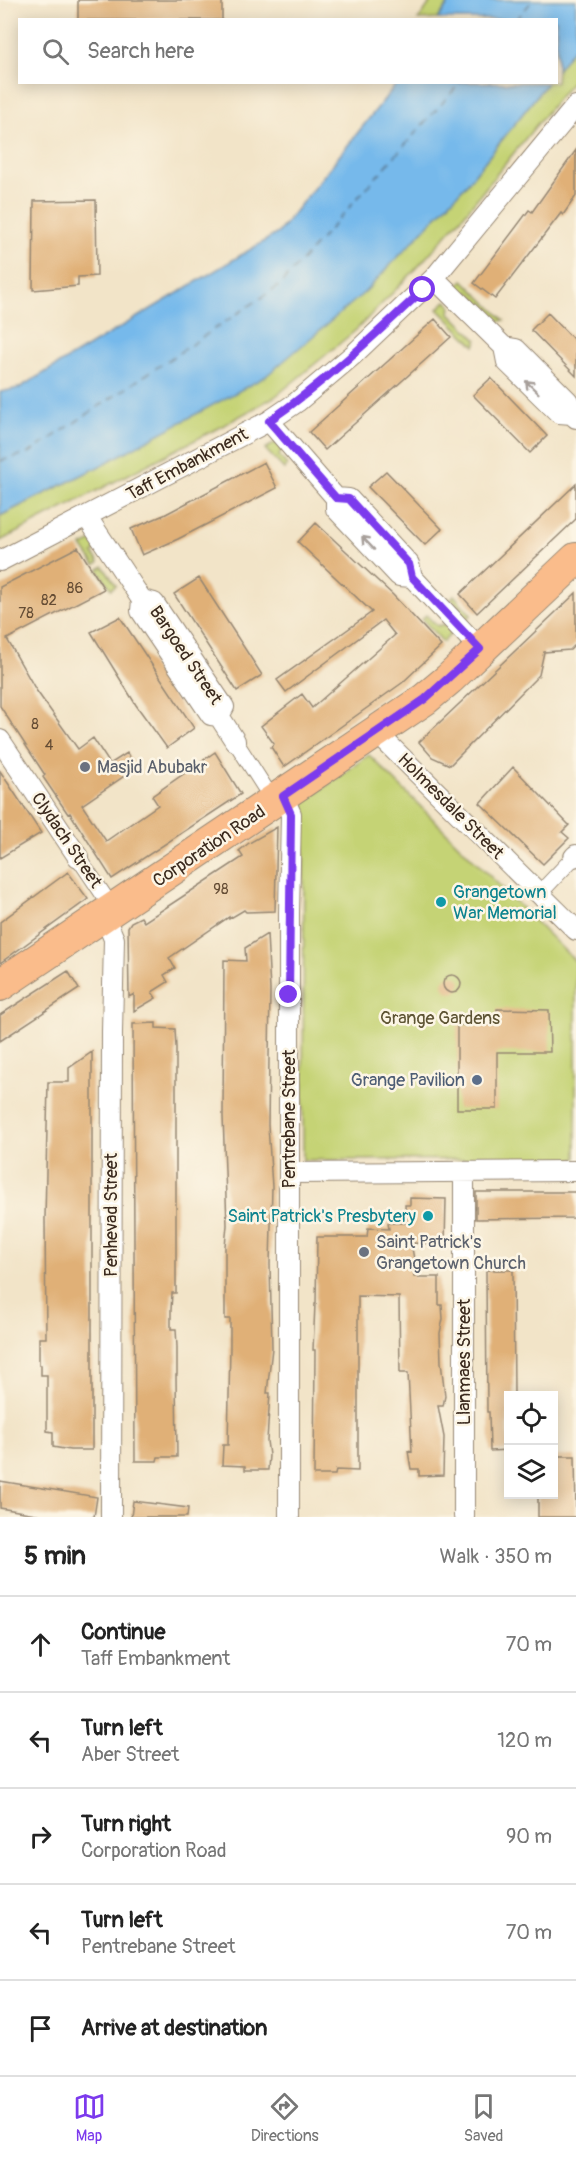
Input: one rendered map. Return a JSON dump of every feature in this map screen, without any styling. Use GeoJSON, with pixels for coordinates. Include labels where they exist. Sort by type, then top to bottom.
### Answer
{"type":"FeatureCollection","features":[{"type":"Feature","properties":{"kind":"main road","name":"Corporation Road"},"geometry":{"type":"LineString","coordinates":[[0,985],[377,733],[438,689],[576,559]]}},
{"type":"Feature","properties":{"kind":"street","name":"Taff Embankment"},"geometry":{"type":"LineString","coordinates":[[0,561],[269,421],[297,402],[353,355],[434,278],[576,106]]}},
{"type":"Feature","properties":{"kind":"street"},"geometry":{"type":"LineString","coordinates":[[434,278],[504,347],[507,362],[514,369],[559,413],[574,416]]}},
{"type":"Feature","properties":{"kind":"street"},"geometry":{"type":"LineString","coordinates":[[269,421],[336,498],[336,509],[399,576],[412,577],[480,649]]}},
{"type":"Feature","properties":{"kind":"street","name":"Bargoed Street"},"geometry":{"type":"LineString","coordinates":[[87,517],[142,600],[141,611],[211,715],[219,716],[279,799]]}},
{"type":"Feature","properties":{"kind":"street","name":"Holmesdale Street"},"geometry":{"type":"LineString","coordinates":[[377,733],[576,930]]}},
{"type":"Feature","properties":{"kind":"street","name":"Clydach Street"},"geometry":{"type":"LineString","coordinates":[[0,740],[78,857],[109,912]]}},
{"type":"Feature","properties":{"kind":"street","name":"Pentrebane Street"},"geometry":{"type":"LineString","coordinates":[[279,799],[291,814],[289,1517]]}},
{"type":"Feature","properties":{"kind":"street"},"geometry":{"type":"LineString","coordinates":[[539,894],[575,856]]}},
{"type":"Feature","properties":{"kind":"street","name":"Penhevad Street"},"geometry":{"type":"LineString","coordinates":[[109,912],[114,939],[111,1517]]}},
{"type":"Feature","properties":{"kind":"street","name":"Llanmaes Street"},"geometry":{"type":"LineString","coordinates":[[464,1517],[465,1172]]}},
{"type":"Feature","properties":{"kind":"street"},"geometry":{"type":"LineString","coordinates":[[289,1173],[576,1172]]}},
{"type":"Feature","properties":{"kind":"green space"},"geometry":{"type":"Polygon","coordinates":[[[432,0],[451,0],[439,18],[419,18],[432,0]]]}},
{"type":"Feature","properties":{"kind":"green space"},"geometry":{"type":"Polygon","coordinates":[[[576,45],[576,76],[463,216],[417,268],[356,330],[276,396],[0,541],[0,516],[98,467],[365,292],[467,184],[546,84],[558,84],[558,69],[576,45]]]}},
{"type":"Feature","properties":{"kind":"green space"},"geometry":{"type":"Polygon","coordinates":[[[463,280],[504,320],[498,322],[469,292],[462,295],[456,288],[463,280]]]}},
{"type":"Feature","properties":{"kind":"green space"},"geometry":{"type":"Polygon","coordinates":[[[446,301],[451,306],[450,313],[477,340],[475,346],[438,309],[446,301]]]}},
{"type":"Feature","properties":{"kind":"green space"},"geometry":{"type":"Polygon","coordinates":[[[277,442],[282,448],[279,456],[287,465],[284,469],[265,449],[277,442]]]}},
{"type":"Feature","properties":{"kind":"green space"},"geometry":{"type":"Polygon","coordinates":[[[93,541],[97,548],[93,554],[99,562],[95,565],[82,546],[93,541]]]}},
{"type":"Feature","properties":{"kind":"green space"},"geometry":{"type":"Polygon","coordinates":[[[103,566],[116,585],[111,589],[98,570],[103,566]]]}},
{"type":"Feature","properties":{"kind":"green space"},"geometry":{"type":"Polygon","coordinates":[[[454,595],[471,615],[464,622],[457,614],[459,607],[451,599],[454,595]]]}},
{"type":"Feature","properties":{"kind":"green space"},"geometry":{"type":"Polygon","coordinates":[[[426,615],[437,626],[445,624],[452,633],[443,642],[422,619],[426,615]]]}},
{"type":"Feature","properties":{"kind":"green space","name":"Grange Gardens"},"geometry":{"type":"Polygon","coordinates":[[[369,755],[576,962],[576,1159],[303,1160],[304,802],[369,755]]]}},
{"type":"Feature","properties":{"kind":"water"},"geometry":{"type":"Polygon","coordinates":[[[451,0],[576,0],[576,45],[558,69],[558,18],[439,18],[451,0]]]}},
{"type":"Feature","properties":{"kind":"water"},"geometry":{"type":"Polygon","coordinates":[[[396,84],[546,84],[467,184],[365,292],[265,377],[98,467],[0,516],[0,392],[19,388],[278,233],[396,84]]]}},
{"type":"Feature","properties":{"kind":"building"},"geometry":{"type":"Polygon","coordinates":[[[78,0],[222,0],[222,18],[78,18],[78,0]]]}},
{"type":"Feature","properties":{"kind":"building"},"geometry":{"type":"Polygon","coordinates":[[[576,150],[576,196],[495,299],[474,283],[529,210],[532,212],[576,150]]]}},
{"type":"Feature","properties":{"kind":"building"},"geometry":{"type":"Polygon","coordinates":[[[96,200],[97,276],[78,277],[78,286],[33,290],[34,201],[96,200]]]}},
{"type":"Feature","properties":{"kind":"building"},"geometry":{"type":"Polygon","coordinates":[[[548,313],[576,342],[576,376],[531,330],[548,313]]]}},
{"type":"Feature","properties":{"kind":"building"},"geometry":{"type":"Polygon","coordinates":[[[435,319],[451,337],[325,450],[309,432],[435,319]]]}},
{"type":"Feature","properties":{"kind":"building"},"geometry":{"type":"Polygon","coordinates":[[[491,378],[547,436],[530,453],[473,395],[491,378]]]}},
{"type":"Feature","properties":{"kind":"building"},"geometry":{"type":"Polygon","coordinates":[[[264,462],[277,488],[142,555],[131,529],[164,515],[264,462]]]}},
{"type":"Feature","properties":{"kind":"building"},"geometry":{"type":"Polygon","coordinates":[[[386,471],[442,529],[425,545],[368,487],[386,471]]]}},
{"type":"Feature","properties":{"kind":"building"},"geometry":{"type":"Polygon","coordinates":[[[576,484],[576,519],[477,613],[460,594],[576,484]]]}},
{"type":"Feature","properties":{"kind":"building"},"geometry":{"type":"Polygon","coordinates":[[[316,523],[393,595],[441,646],[402,683],[284,767],[271,747],[274,744],[261,726],[302,694],[312,708],[395,635],[383,620],[286,692],[277,680],[372,612],[298,542],[316,523]]]}},
{"type":"Feature","properties":{"kind":"building"},"geometry":{"type":"Polygon","coordinates":[[[78,547],[104,589],[7,639],[36,690],[78,749],[93,738],[110,764],[127,753],[136,768],[82,805],[106,841],[158,805],[152,796],[215,752],[241,794],[112,879],[70,813],[68,814],[43,777],[45,775],[0,706],[0,587],[78,547]]]}},
{"type":"Feature","properties":{"kind":"building"},"geometry":{"type":"Polygon","coordinates":[[[199,578],[262,675],[237,691],[174,594],[199,578]]]}},
{"type":"Feature","properties":{"kind":"building"},"geometry":{"type":"Polygon","coordinates":[[[576,593],[576,644],[570,650],[544,652],[539,675],[450,765],[432,757],[419,742],[576,593]]]}},
{"type":"Feature","properties":{"kind":"building"},"geometry":{"type":"Polygon","coordinates":[[[120,617],[194,728],[167,748],[136,705],[91,632],[120,617]]]}},
{"type":"Feature","properties":{"kind":"building"},"geometry":{"type":"Polygon","coordinates":[[[513,767],[569,825],[562,832],[569,838],[543,864],[480,803],[513,767]]]}},
{"type":"Feature","properties":{"kind":"building"},"geometry":{"type":"Polygon","coordinates":[[[0,771],[41,833],[0,858],[0,771]]]}},
{"type":"Feature","properties":{"kind":"building"},"geometry":{"type":"Polygon","coordinates":[[[277,827],[275,911],[246,912],[244,910],[229,919],[229,917],[169,958],[175,968],[164,975],[168,982],[152,992],[156,998],[134,1011],[134,994],[129,997],[128,927],[131,922],[141,917],[144,922],[243,857],[239,851],[277,827]]]}},
{"type":"Feature","properties":{"kind":"building"},"geometry":{"type":"Polygon","coordinates":[[[68,872],[88,899],[0,963],[0,922],[68,872]]]}},
{"type":"Feature","properties":{"kind":"building"},"geometry":{"type":"Polygon","coordinates":[[[267,934],[270,990],[268,1125],[272,1187],[270,1264],[272,1348],[267,1393],[270,1393],[267,1441],[269,1455],[268,1470],[245,1470],[245,1466],[222,1465],[223,1445],[228,1445],[230,1346],[230,1319],[225,1319],[227,1225],[223,1116],[224,960],[246,961],[245,948],[267,934]]]}},
{"type":"Feature","properties":{"kind":"building"},"geometry":{"type":"Polygon","coordinates":[[[68,971],[79,989],[0,1041],[0,1015],[68,971]]]}},
{"type":"Feature","properties":{"kind":"building"},"geometry":{"type":"Polygon","coordinates":[[[452,975],[458,978],[461,984],[458,990],[452,993],[446,990],[443,984],[446,978],[452,975]]]}},
{"type":"Feature","properties":{"kind":"building","name":"Grange Pavilion"},"geometry":{"type":"Polygon","coordinates":[[[497,1009],[549,1010],[550,1052],[497,1052],[497,1109],[457,1109],[457,1025],[497,1025],[497,1009]]]}},
{"type":"Feature","properties":{"kind":"building"},"geometry":{"type":"Polygon","coordinates":[[[156,1023],[156,1028],[175,1029],[176,1047],[176,1293],[172,1293],[171,1329],[176,1329],[177,1347],[177,1457],[158,1457],[157,1461],[135,1461],[133,1024],[156,1023]]]}},
{"type":"Feature","properties":{"kind":"building"},"geometry":{"type":"Polygon","coordinates":[[[92,1052],[92,1450],[70,1450],[53,1447],[53,1432],[47,1431],[47,1375],[41,1375],[41,1365],[39,1365],[39,1338],[46,1338],[45,1219],[48,1082],[69,1082],[69,1068],[92,1052]]]}},
{"type":"Feature","properties":{"kind":"building"},"geometry":{"type":"Polygon","coordinates":[[[476,1192],[576,1192],[576,1218],[476,1219],[476,1192]]]}},
{"type":"Feature","properties":{"kind":"building"},"geometry":{"type":"Polygon","coordinates":[[[410,1198],[446,1199],[445,1244],[411,1243],[414,1277],[439,1277],[439,1305],[442,1305],[443,1319],[440,1333],[441,1362],[445,1396],[443,1406],[438,1406],[444,1437],[443,1475],[419,1476],[419,1469],[411,1469],[408,1451],[412,1452],[408,1373],[400,1373],[399,1297],[358,1296],[358,1471],[336,1470],[335,1475],[314,1475],[315,1350],[313,1350],[317,1237],[367,1237],[368,1228],[389,1229],[388,1223],[406,1223],[405,1205],[410,1205],[410,1198]]]}},
{"type":"Feature","properties":{"kind":"building"},"geometry":{"type":"Polygon","coordinates":[[[486,1270],[513,1270],[514,1391],[504,1391],[504,1450],[490,1451],[489,1412],[487,1412],[486,1270]]]}},
{"type":"Feature","properties":{"kind":"building"},"geometry":{"type":"Polygon","coordinates":[[[558,1456],[575,1456],[576,1517],[538,1517],[538,1499],[558,1499],[558,1456]]]}},
{"type":"Feature","properties":{"kind":"building"},"geometry":{"type":"Polygon","coordinates":[[[0,1481],[97,1497],[94,1517],[53,1517],[0,1508],[0,1481]]]}},
{"type":"Feature","properties":{"kind":"building"},"geometry":{"type":"Polygon","coordinates":[[[133,1501],[188,1508],[187,1517],[131,1517],[133,1501]]]}},
{"type":"Feature","properties":{"kind":"ferry route"},"geometry":{"type":"LineString","coordinates":[[518,18],[533,0]]}},
{"type":"Feature","properties":{"kind":"ferry route"},"geometry":{"type":"LineString","coordinates":[[0,461],[29,453],[279,286],[459,84]]}},
{"type":"Feature","properties":{"kind":"place","name":"Masjid Abubakr"},"geometry":{"type":"Point","coordinates":[85,767]}},
{"type":"Feature","properties":{"kind":"place","name":"Grangetown War Memorial"},"geometry":{"type":"Point","coordinates":[441,902]}},
{"type":"Feature","properties":{"kind":"place","name":"Grange Pavilion"},"geometry":{"type":"Point","coordinates":[477,1080]}},
{"type":"Feature","properties":{"kind":"place","name":"Saint Patrick's Presbytery"},"geometry":{"type":"Point","coordinates":[428,1216]}},
{"type":"Feature","properties":{"kind":"place","name":"Saint Patrick's Grangetown Church"},"geometry":{"type":"Point","coordinates":[364,1252]}},
{"type":"Feature","properties":{"kind":"route"},"geometry":{"type":"LineString","coordinates":[[289,995],[291,814],[283,796],[425,699],[480,649],[412,577],[409,564],[349,499],[336,498],[269,421],[297,402],[353,355],[423,290]]}}]}
